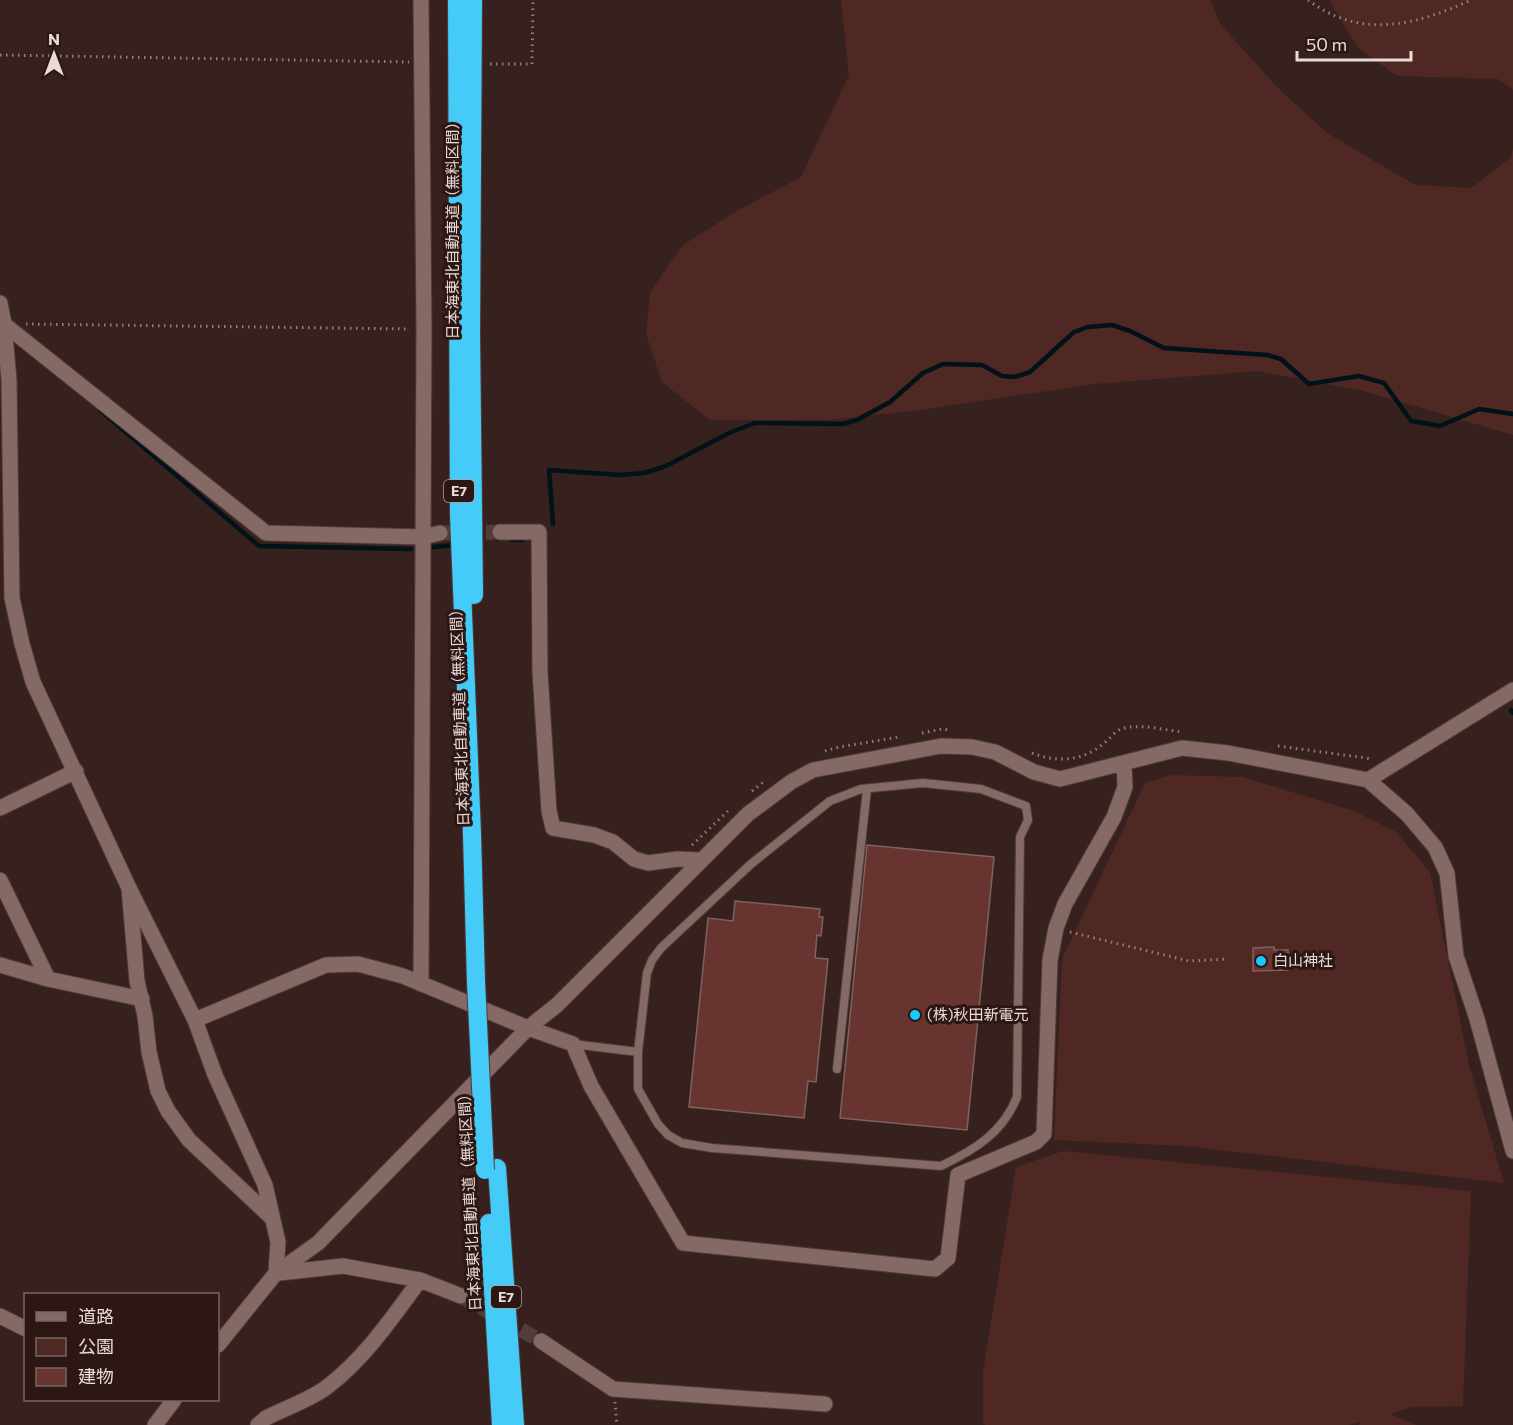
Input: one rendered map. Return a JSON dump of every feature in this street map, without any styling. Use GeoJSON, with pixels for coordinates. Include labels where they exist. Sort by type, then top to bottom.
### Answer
{"type":"FeatureCollection","features":[{"type":"Feature","properties":{"kind":"highway","name":"日本海東北自動車道（無料区間）"},"geometry":{"type":"LineString","coordinates":[[457,0],[459,515],[472,834],[491,1169],[501,1425]]}},
{"type":"Feature","properties":{"kind":"highway","name":"日本海東北自動車道（無料区間）"},"geometry":{"type":"LineString","coordinates":[[473,0],[471,334],[481,982]]}},
{"type":"Feature","properties":{"kind":"highway","name":"日本海東北自動車道（無料区間）"},"geometry":{"type":"LineString","coordinates":[[491,1169],[515,1425]]}},
{"type":"Feature","properties":{"kind":"street"},"geometry":{"type":"LineString","coordinates":[[421,0],[424,329],[421,984]]}},
{"type":"Feature","properties":{"kind":"street"},"geometry":{"type":"LineString","coordinates":[[0,303],[9,380],[12,598],[22,644],[33,682],[129,888],[195,1020],[215,1075],[265,1185],[278,1242],[276,1273]]}},
{"type":"Feature","properties":{"kind":"street"},"geometry":{"type":"LineString","coordinates":[[2,322],[266,533],[423,537],[440,533]]}},
{"type":"Feature","properties":{"kind":"street"},"geometry":{"type":"LineString","coordinates":[[500,532],[539,532],[540,672],[549,811],[553,828],[594,835],[613,842],[634,860],[648,862],[678,859],[700,860]]}},
{"type":"Feature","properties":{"kind":"street"},"geometry":{"type":"LineString","coordinates":[[1368,780],[1511,693]]}},
{"type":"Feature","properties":{"kind":"street"},"geometry":{"type":"LineString","coordinates":[[219,1344],[276,1273],[318,1243],[528,1028],[557,1005],[748,814],[790,782],[813,770],[940,746],[972,747],[995,752],[1034,772],[1060,779],[1182,748],[1228,753],[1368,780],[1407,814],[1435,847],[1447,873],[1456,956],[1477,1019],[1513,1151]]}},
{"type":"Feature","properties":{"kind":"street"},"geometry":{"type":"LineString","coordinates":[[195,1020],[326,966],[358,964],[403,976],[528,1028],[573,1044],[591,1086],[683,1244],[936,1269],[948,1258],[958,1175],[1036,1142],[1044,1134],[1050,960],[1056,928],[1065,904],[1114,817],[1125,788],[1124,763]]}},
{"type":"Feature","properties":{"kind":"street"},"geometry":{"type":"LineString","coordinates":[[0,808],[76,771]]}},
{"type":"Feature","properties":{"kind":"street"},"geometry":{"type":"LineString","coordinates":[[0,880],[48,979]]}},
{"type":"Feature","properties":{"kind":"street"},"geometry":{"type":"LineString","coordinates":[[129,888],[137,981],[158,1091],[168,1111],[189,1140],[272,1218]]}},
{"type":"Feature","properties":{"kind":"street"},"geometry":{"type":"LineString","coordinates":[[0,965],[48,979],[142,999]]}},
{"type":"Feature","properties":{"kind":"street"},"geometry":{"type":"LineString","coordinates":[[276,1273],[343,1266],[420,1280],[461,1296]]}},
{"type":"Feature","properties":{"kind":"street"},"geometry":{"type":"LineString","coordinates":[[258,1425],[266,1418],[326,1388],[377,1339],[420,1280]]}},
{"type":"Feature","properties":{"kind":"street"},"geometry":{"type":"LineString","coordinates":[[0,1316],[24,1328]]}},
{"type":"Feature","properties":{"kind":"street"},"geometry":{"type":"LineString","coordinates":[[541,1341],[614,1389],[825,1404]]}},
{"type":"Feature","properties":{"kind":"street"},"geometry":{"type":"LineString","coordinates":[[155,1425],[170,1401]]}},
{"type":"Feature","properties":{"kind":"lane"},"geometry":{"type":"LineString","coordinates":[[923,783],[981,789],[1026,806],[1028,820],[1020,837],[1017,1097],[1012,1110],[993,1135],[967,1154],[941,1166],[712,1148],[682,1143],[668,1135],[658,1124],[638,1089],[638,1052],[647,973],[652,960],[661,948],[751,864],[830,801],[867,789],[923,783]]}},
{"type":"Feature","properties":{"kind":"lane"},"geometry":{"type":"LineString","coordinates":[[837,1069],[867,789]]}},
{"type":"Feature","properties":{"kind":"lane"},"geometry":{"type":"LineString","coordinates":[[573,1044],[638,1052]]}},
{"type":"Feature","properties":{"kind":"path"},"geometry":{"type":"LineString","coordinates":[[490,64],[532,64],[533,0]]}},
{"type":"Feature","properties":{"kind":"path"},"geometry":{"type":"LineString","coordinates":[[1308,0],[1317,7],[1357,24],[1412,22],[1440,14],[1471,0]]}},
{"type":"Feature","properties":{"kind":"path"},"geometry":{"type":"LineString","coordinates":[[0,55],[421,63]]}},
{"type":"Feature","properties":{"kind":"path"},"geometry":{"type":"LineString","coordinates":[[2,322],[424,329]]}},
{"type":"Feature","properties":{"kind":"path"},"geometry":{"type":"LineString","coordinates":[[1056,928],[1189,961],[1226,959]]}},
{"type":"Feature","properties":{"kind":"path"},"geometry":{"type":"LineString","coordinates":[[614,1389],[617,1425]]}},
{"type":"Feature","properties":{"kind":"green space"},"geometry":{"type":"Polygon","coordinates":[[[841,0],[1210,0],[1221,25],[1279,89],[1327,133],[1415,185],[1471,188],[1511,157],[1513,148],[1513,435],[1360,390],[1257,371],[1094,384],[920,410],[828,420],[710,420],[662,382],[646,334],[650,292],[683,245],[740,209],[801,177],[849,75],[841,0]]]}},
{"type":"Feature","properties":{"kind":"green space"},"geometry":{"type":"Polygon","coordinates":[[[1329,0],[1513,0],[1513,90],[1498,79],[1397,76],[1358,48],[1329,0]]]}},
{"type":"Feature","properties":{"kind":"green space"},"geometry":{"type":"Polygon","coordinates":[[[1171,775],[1243,777],[1354,811],[1396,832],[1430,872],[1469,1065],[1504,1183],[1186,1146],[1054,1140],[1062,959],[1145,783],[1171,775]]]}},
{"type":"Feature","properties":{"kind":"green space"},"geometry":{"type":"Polygon","coordinates":[[[1063,1151],[1471,1191],[1463,1406],[1411,1407],[1390,1414],[1417,1425],[1359,1425],[1360,1422],[1349,1425],[985,1425],[983,1422],[983,1372],[1016,1167],[1063,1151]]]}},
{"type":"Feature","properties":{"kind":"building"},"geometry":{"type":"Polygon","coordinates":[[[867,845],[994,857],[967,1130],[840,1118],[867,845]]]}},
{"type":"Feature","properties":{"kind":"building"},"geometry":{"type":"Polygon","coordinates":[[[735,901],[820,909],[819,917],[823,917],[821,936],[817,935],[815,958],[828,959],[816,1082],[808,1081],[804,1118],[689,1107],[708,918],[733,921],[735,901]]]}},
{"type":"Feature","properties":{"kind":"building"},"geometry":{"type":"Polygon","coordinates":[[[1274,947],[1274,950],[1288,950],[1288,970],[1253,971],[1253,948],[1274,947]]]}},
{"type":"Feature","properties":{"kind":"waterway"},"geometry":{"type":"LineString","coordinates":[[553,524],[549,470],[620,475],[644,473],[666,466],[729,433],[755,423],[843,424],[857,420],[890,402],[923,373],[943,364],[982,365],[1002,376],[1015,377],[1030,372],[1074,332],[1088,327],[1112,325],[1164,348],[1267,355],[1281,359],[1309,384],[1359,376],[1384,383],[1411,421],[1440,426],[1479,409],[1513,414]]}},
{"type":"Feature","properties":{"kind":"waterway"},"geometry":{"type":"LineString","coordinates":[[100,410],[259,546],[411,549]]}},
{"type":"Feature","properties":{"kind":"waterway"},"geometry":{"type":"LineString","coordinates":[[512,540],[523,540]]}},
{"type":"Feature","properties":{"kind":"waterway"},"geometry":{"type":"LineString","coordinates":[[433,547],[454,545]]}},
{"type":"Feature","properties":{"kind":"tunnel"},"geometry":{"type":"LineString","coordinates":[[440,533],[500,532]]}},
{"type":"Feature","properties":{"kind":"tunnel"},"geometry":{"type":"LineString","coordinates":[[461,1296],[541,1341]]}},
{"type":"Feature","properties":{"kind":"place","name":"白山神社"},"geometry":{"type":"Point","coordinates":[1261,961]}},
{"type":"Feature","properties":{"kind":"place","name":"(株)秋田新電元"},"geometry":{"type":"Point","coordinates":[915,1015]}}]}
